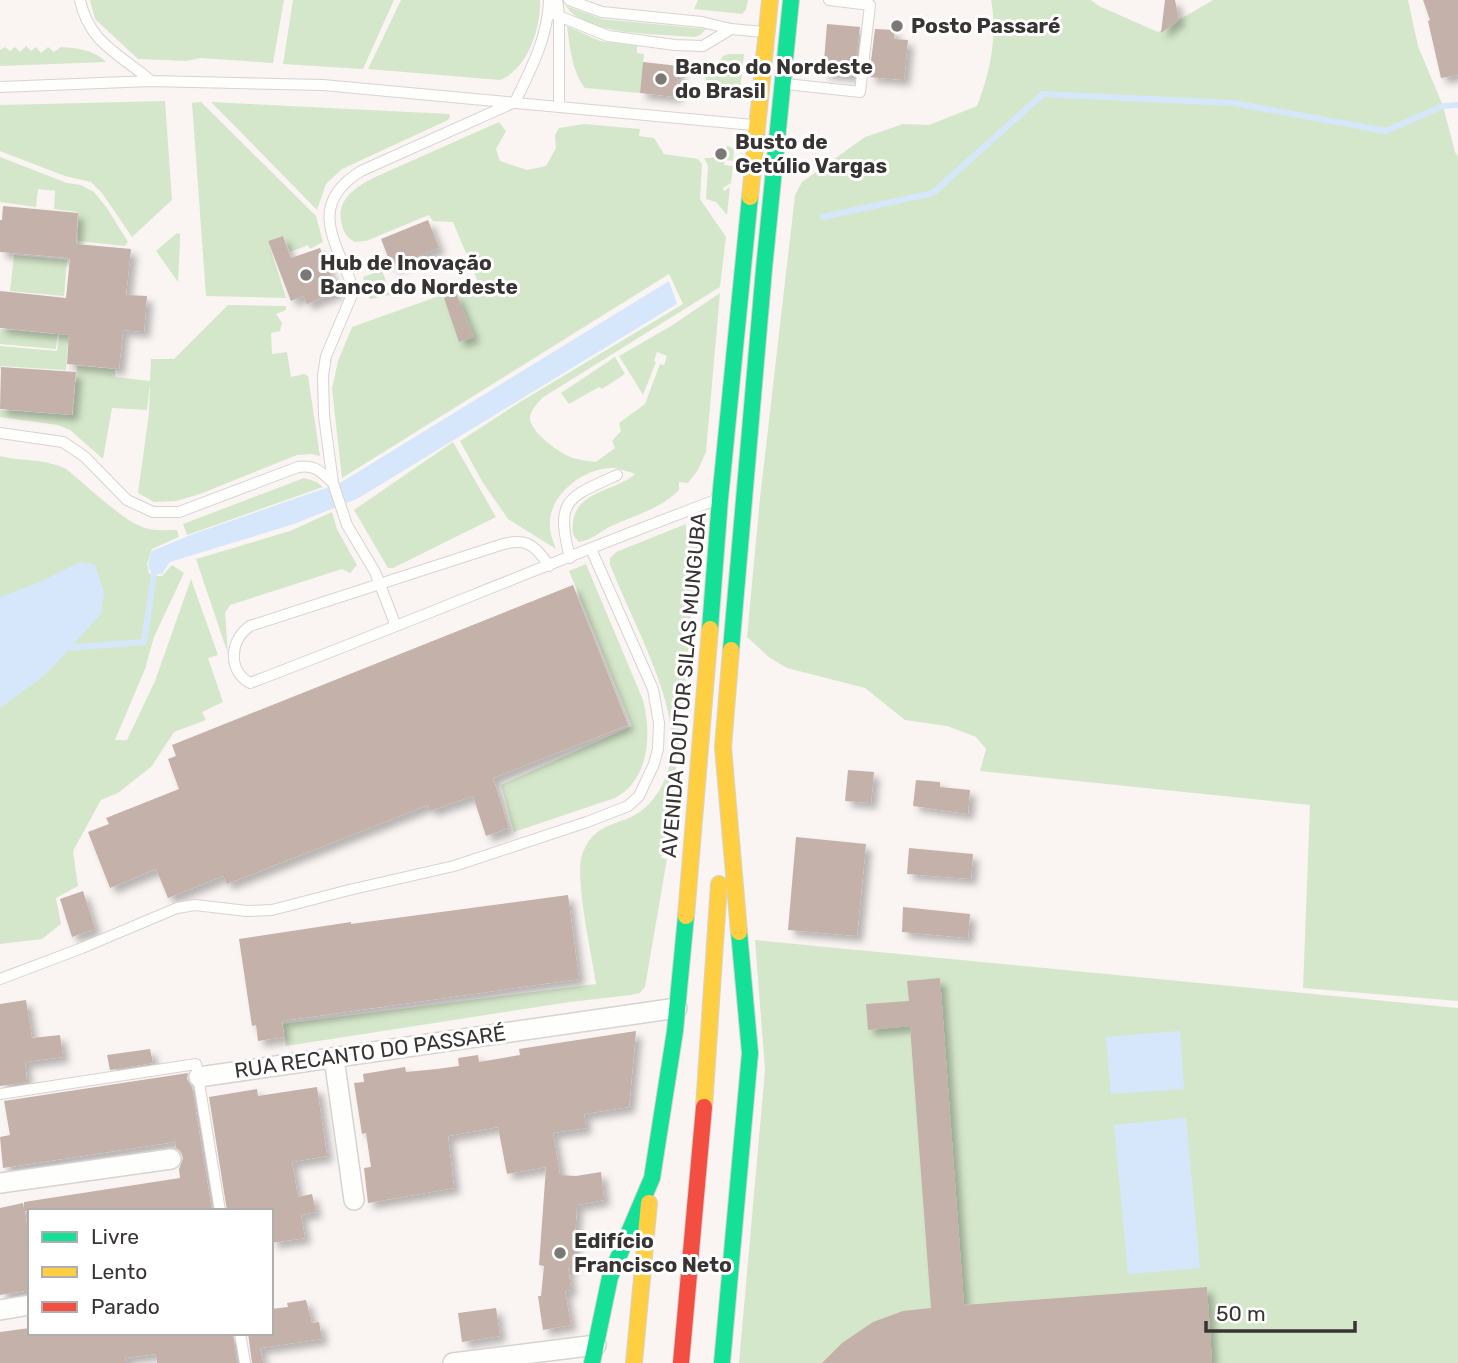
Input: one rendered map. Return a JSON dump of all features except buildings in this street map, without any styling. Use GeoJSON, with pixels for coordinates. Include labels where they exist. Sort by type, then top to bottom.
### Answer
{"type":"FeatureCollection","features":[{"type":"Feature","properties":{"kind":"main road","name":"AVENIDA DOUTOR SILAS MUNGUBA"},"geometry":{"type":"LineString","coordinates":[[594,1354],[610,1277],[652,1178],[677,1008],[700,764],[720,499],[769,0]]}},
{"type":"Feature","properties":{"kind":"main road","name":"AVENIDA DOUTOR SILAS MUNGUBA"},"geometry":{"type":"LineString","coordinates":[[722,1363],[750,1052],[723,747],[764,269],[791,0]]}},
{"type":"Feature","properties":{"kind":"main road"},"geometry":{"type":"LineString","coordinates":[[681,1363],[710,1046],[721,850],[723,747]]}},
{"type":"Feature","properties":{"kind":"main road"},"geometry":{"type":"LineString","coordinates":[[634,1363],[652,1178]]}},
{"type":"Feature","properties":{"kind":"street","name":"RUA RECANTO DO PASSARÉ"},"geometry":{"type":"LineString","coordinates":[[199,1077],[677,1008]]}},
{"type":"Feature","properties":{"kind":"street"},"geometry":{"type":"LineString","coordinates":[[334,1058],[354,1200]]}},
{"type":"Feature","properties":{"kind":"street"},"geometry":{"type":"LineString","coordinates":[[0,1183],[171,1159]]}},
{"type":"Feature","properties":{"kind":"street"},"geometry":{"type":"LineString","coordinates":[[0,1310],[28,1305]]}},
{"type":"Feature","properties":{"kind":"street"},"geometry":{"type":"LineString","coordinates":[[453,1363],[594,1354]]}},
{"type":"Feature","properties":{"kind":"lane"},"geometry":{"type":"LineString","coordinates":[[80,0],[83,17],[95,37],[151,81]]}},
{"type":"Feature","properties":{"kind":"lane"},"geometry":{"type":"LineString","coordinates":[[549,0],[554,13],[559,106]]}},
{"type":"Feature","properties":{"kind":"lane"},"geometry":{"type":"LineString","coordinates":[[396,626],[381,585],[347,525],[333,483],[324,416],[323,376],[326,356],[354,290],[329,224],[329,208],[333,195],[349,178],[361,171],[515,102],[554,13],[557,0]]}},
{"type":"Feature","properties":{"kind":"lane"},"geometry":{"type":"LineString","coordinates":[[569,0],[602,12],[702,22],[731,29],[766,32]]}},
{"type":"Feature","properties":{"kind":"lane"},"geometry":{"type":"LineString","coordinates":[[783,83],[860,92],[870,5],[829,0]]}},
{"type":"Feature","properties":{"kind":"lane"},"geometry":{"type":"LineString","coordinates":[[554,13],[608,36],[696,47],[704,46],[731,29]]}},
{"type":"Feature","properties":{"kind":"lane"},"geometry":{"type":"LineString","coordinates":[[0,86],[151,81],[323,85],[779,127]]}},
{"type":"Feature","properties":{"kind":"lane"},"geometry":{"type":"LineString","coordinates":[[0,433],[63,442],[85,457],[127,500],[153,512],[179,512],[308,465],[317,468],[333,483]]}},
{"type":"Feature","properties":{"kind":"lane"},"geometry":{"type":"LineString","coordinates":[[570,558],[562,523],[566,508],[579,493],[617,475]]}},
{"type":"Feature","properties":{"kind":"lane"},"geometry":{"type":"LineString","coordinates":[[549,566],[535,549],[515,540],[250,626],[238,636],[235,644],[236,668],[243,679],[250,683],[570,558],[591,549],[720,499]]}},
{"type":"Feature","properties":{"kind":"lane"},"geometry":{"type":"LineString","coordinates":[[0,979],[177,908],[195,905],[247,911],[272,910],[454,866],[628,806],[639,796],[654,764],[658,749],[659,723],[653,689],[646,671],[591,549]]}},
{"type":"Feature","properties":{"kind":"lane"},"geometry":{"type":"LineString","coordinates":[[0,1094],[196,1064],[220,1209]]}},
{"type":"Feature","properties":{"kind":"lane"},"geometry":{"type":"LineString","coordinates":[[240,1335],[245,1363]]}},
{"type":"Feature","properties":{"kind":"green space"},"geometry":{"type":"Polygon","coordinates":[[[90,0],[284,0],[273,63],[200,58],[186,61],[138,59],[95,19],[90,0]]]}},
{"type":"Feature","properties":{"kind":"green space"},"geometry":{"type":"Polygon","coordinates":[[[293,0],[394,0],[363,69],[283,64],[293,0]]]}},
{"type":"Feature","properties":{"kind":"green space"},"geometry":{"type":"Polygon","coordinates":[[[401,0],[540,0],[540,11],[535,35],[525,57],[510,75],[500,80],[368,69],[401,0]]]}},
{"type":"Feature","properties":{"kind":"green space"},"geometry":{"type":"Polygon","coordinates":[[[698,0],[748,0],[746,10],[742,14],[694,9],[698,0]]]}},
{"type":"Feature","properties":{"kind":"green space"},"geometry":{"type":"Polygon","coordinates":[[[991,0],[1091,0],[1158,32],[1213,0],[1408,0],[1418,46],[1443,106],[1458,156],[1458,1001],[1303,988],[1310,805],[980,771],[986,749],[976,737],[947,726],[905,720],[865,688],[787,668],[770,658],[747,637],[795,195],[802,182],[865,137],[903,124],[929,125],[977,106],[992,54],[994,27],[991,0]]]}},
{"type":"Feature","properties":{"kind":"green space"},"geometry":{"type":"Polygon","coordinates":[[[566,6],[602,19],[706,29],[694,37],[625,32],[589,23],[575,16],[566,6]]]}},
{"type":"Feature","properties":{"kind":"green space"},"geometry":{"type":"Polygon","coordinates":[[[567,26],[600,41],[637,46],[637,53],[644,54],[640,93],[585,88],[574,67],[567,26]]]}},
{"type":"Feature","properties":{"kind":"green space"},"geometry":{"type":"Polygon","coordinates":[[[26,46],[31,51],[36,47],[41,53],[48,47],[54,52],[61,47],[79,49],[91,52],[106,62],[0,66],[0,50],[5,47],[10,51],[15,47],[20,52],[26,46]]]}},
{"type":"Feature","properties":{"kind":"green space"},"geometry":{"type":"Polygon","coordinates":[[[744,54],[739,101],[731,100],[722,90],[704,88],[707,72],[716,67],[723,56],[744,54]]]}},
{"type":"Feature","properties":{"kind":"green space"},"geometry":{"type":"Polygon","coordinates":[[[165,101],[172,200],[132,237],[102,193],[91,182],[65,176],[0,151],[0,105],[165,101]]]}},
{"type":"Feature","properties":{"kind":"green space"},"geometry":{"type":"Polygon","coordinates":[[[201,102],[316,216],[323,242],[310,249],[308,245],[290,252],[283,236],[268,241],[286,298],[206,296],[192,103],[201,102]]]}},
{"type":"Feature","properties":{"kind":"green space"},"geometry":{"type":"Polygon","coordinates":[[[211,102],[450,116],[448,120],[342,169],[326,184],[317,210],[211,102]]]}},
{"type":"Feature","properties":{"kind":"green space"},"geometry":{"type":"Polygon","coordinates":[[[499,122],[506,131],[496,149],[500,161],[527,170],[546,166],[556,148],[555,135],[559,128],[584,124],[640,129],[639,136],[654,138],[664,154],[698,159],[702,164],[700,199],[726,237],[720,287],[542,398],[534,407],[531,423],[547,442],[573,458],[596,462],[615,448],[612,441],[621,431],[619,423],[645,404],[660,364],[664,365],[667,356],[657,352],[656,362],[643,395],[619,356],[720,293],[706,452],[698,470],[688,483],[679,482],[679,490],[663,503],[579,542],[573,531],[576,511],[589,497],[635,474],[614,468],[581,477],[563,492],[552,512],[550,529],[556,549],[508,519],[483,483],[460,441],[683,304],[669,274],[342,478],[332,389],[338,361],[352,327],[478,282],[453,222],[433,221],[429,215],[366,241],[355,242],[343,228],[341,209],[344,202],[359,186],[373,178],[499,122]]]}},
{"type":"Feature","properties":{"kind":"green space"},"geometry":{"type":"Polygon","coordinates":[[[728,146],[734,149],[733,161],[725,160],[724,165],[733,166],[731,183],[723,188],[724,191],[730,187],[727,215],[716,202],[706,199],[708,166],[704,158],[712,158],[728,146]]]}},
{"type":"Feature","properties":{"kind":"green space"},"geometry":{"type":"Polygon","coordinates":[[[0,157],[94,192],[128,242],[125,246],[78,241],[78,212],[54,209],[55,191],[38,189],[36,207],[0,202],[0,157]]]}},
{"type":"Feature","properties":{"kind":"green space"},"geometry":{"type":"Polygon","coordinates":[[[177,233],[180,234],[178,282],[156,251],[177,233]]]}},
{"type":"Feature","properties":{"kind":"green space"},"geometry":{"type":"Polygon","coordinates":[[[14,255],[67,260],[64,296],[10,291],[14,255]]]}},
{"type":"Feature","properties":{"kind":"green space"},"geometry":{"type":"Polygon","coordinates":[[[382,270],[391,295],[370,299],[363,277],[382,270]]]}},
{"type":"Feature","properties":{"kind":"green space"},"geometry":{"type":"Polygon","coordinates":[[[228,305],[286,306],[286,310],[276,314],[282,323],[280,331],[271,333],[272,354],[287,352],[291,377],[304,374],[308,376],[320,456],[297,455],[200,494],[176,501],[154,502],[138,493],[149,413],[150,383],[147,410],[112,408],[103,459],[70,430],[58,425],[0,417],[0,410],[73,415],[77,366],[115,369],[115,377],[150,381],[151,359],[174,359],[228,305]]]}},
{"type":"Feature","properties":{"kind":"green space"},"geometry":{"type":"Polygon","coordinates":[[[55,321],[78,344],[68,344],[66,370],[1,366],[0,371],[0,346],[57,351],[60,329],[55,321]]]}},
{"type":"Feature","properties":{"kind":"green space"},"geometry":{"type":"Polygon","coordinates":[[[0,329],[53,334],[58,330],[56,349],[0,344],[0,329]]]}},
{"type":"Feature","properties":{"kind":"green space"},"geometry":{"type":"Polygon","coordinates":[[[615,357],[625,374],[602,389],[599,387],[569,404],[561,393],[615,357]]]}},
{"type":"Feature","properties":{"kind":"green space"},"geometry":{"type":"Polygon","coordinates":[[[453,442],[496,517],[393,568],[388,568],[354,510],[453,442]]]}},
{"type":"Feature","properties":{"kind":"green space"},"geometry":{"type":"Polygon","coordinates":[[[0,456],[42,462],[66,469],[136,524],[152,530],[177,530],[179,537],[152,549],[147,564],[149,573],[155,576],[162,576],[172,565],[184,573],[154,637],[145,669],[115,740],[127,740],[155,681],[191,579],[218,655],[208,658],[223,702],[202,712],[206,720],[174,732],[152,766],[118,793],[101,800],[73,851],[78,886],[56,898],[61,924],[42,939],[0,944],[0,456]]]}},
{"type":"Feature","properties":{"kind":"green space"},"geometry":{"type":"Polygon","coordinates":[[[304,478],[323,487],[187,535],[183,524],[304,478]]]}},
{"type":"Feature","properties":{"kind":"green space"},"geometry":{"type":"Polygon","coordinates":[[[332,512],[337,529],[357,565],[350,573],[342,569],[230,605],[225,613],[228,654],[196,559],[290,531],[332,512]]]}},
{"type":"Feature","properties":{"kind":"green space"},"geometry":{"type":"Polygon","coordinates":[[[686,524],[686,535],[697,542],[698,546],[671,813],[661,858],[667,859],[645,987],[640,993],[631,995],[286,1046],[283,1024],[596,984],[580,878],[583,852],[596,833],[631,817],[649,804],[662,785],[669,765],[672,743],[670,722],[658,679],[610,565],[610,558],[616,552],[686,524]]]}},
{"type":"Feature","properties":{"kind":"green space"},"geometry":{"type":"Polygon","coordinates":[[[586,564],[643,700],[647,728],[645,755],[635,780],[615,798],[514,832],[501,785],[632,726],[569,571],[586,564]]]}},
{"type":"Feature","properties":{"kind":"green space"},"geometry":{"type":"Polygon","coordinates":[[[755,940],[1458,1008],[1458,1363],[739,1363],[765,1070],[755,940]]]}},
{"type":"Feature","properties":{"kind":"water"},"geometry":{"type":"Polygon","coordinates":[[[669,281],[677,304],[357,499],[294,524],[170,562],[162,574],[153,574],[149,569],[152,551],[340,483],[669,281]]]}},
{"type":"Feature","properties":{"kind":"water"},"geometry":{"type":"Polygon","coordinates":[[[80,562],[95,565],[104,592],[101,614],[45,675],[0,708],[0,597],[40,582],[80,562]]]}},
{"type":"Feature","properties":{"kind":"water"},"geometry":{"type":"Polygon","coordinates":[[[1180,1031],[1184,1089],[1111,1094],[1106,1037],[1180,1031]]]}},
{"type":"Feature","properties":{"kind":"water"},"geometry":{"type":"Polygon","coordinates":[[[1186,1118],[1200,1268],[1128,1274],[1114,1125],[1186,1118]]]}},
{"type":"Feature","properties":{"kind":"waterway"},"geometry":{"type":"LineString","coordinates":[[823,217],[933,193],[1043,94],[1233,103],[1386,131],[1443,106],[1458,105]]}},
{"type":"Feature","properties":{"kind":"waterway"},"geometry":{"type":"LineString","coordinates":[[65,648],[144,642],[155,568]]}},
{"type":"Feature","properties":{"kind":"traffic: fast"},"geometry":{"type":"LineString","coordinates":[[731,650],[764,269],[791,0]]}},
{"type":"Feature","properties":{"kind":"traffic: fast"},"geometry":{"type":"LineString","coordinates":[[710,629],[750,197]]}},
{"type":"Feature","properties":{"kind":"traffic: fast"},"geometry":{"type":"LineString","coordinates":[[592,1363],[610,1277],[652,1178],[675,1031],[686,916]]}},
{"type":"Feature","properties":{"kind":"traffic: fast"},"geometry":{"type":"LineString","coordinates":[[722,1363],[750,1053],[739,932]]}},
{"type":"Feature","properties":{"kind":"traffic: slow"},"geometry":{"type":"LineString","coordinates":[[750,197],[770,0]]}},
{"type":"Feature","properties":{"kind":"traffic: slow"},"geometry":{"type":"LineString","coordinates":[[686,916],[710,629]]}},
{"type":"Feature","properties":{"kind":"traffic: slow"},"geometry":{"type":"LineString","coordinates":[[731,650],[723,747],[739,932]]}},
{"type":"Feature","properties":{"kind":"traffic: slow"},"geometry":{"type":"LineString","coordinates":[[704,1107],[719,884]]}},
{"type":"Feature","properties":{"kind":"traffic: slow"},"geometry":{"type":"LineString","coordinates":[[634,1363],[649,1203]]}},
{"type":"Feature","properties":{"kind":"traffic: jam"},"geometry":{"type":"LineString","coordinates":[[681,1363],[704,1107]]}},
{"type":"Feature","properties":{"kind":"place","name":"Posto Passaré"},"geometry":{"type":"Point","coordinates":[897,26]}},
{"type":"Feature","properties":{"kind":"place","name":"Banco do Nordeste do Brasil"},"geometry":{"type":"Point","coordinates":[661,79]}},
{"type":"Feature","properties":{"kind":"place","name":"Busto de Getúlio Vargas"},"geometry":{"type":"Point","coordinates":[721,154]}},
{"type":"Feature","properties":{"kind":"place","name":"Hub de Inovação Banco do Nordeste"},"geometry":{"type":"Point","coordinates":[306,275]}},
{"type":"Feature","properties":{"kind":"place","name":"Edifício Francisco Neto"},"geometry":{"type":"Point","coordinates":[560,1253]}}]}
